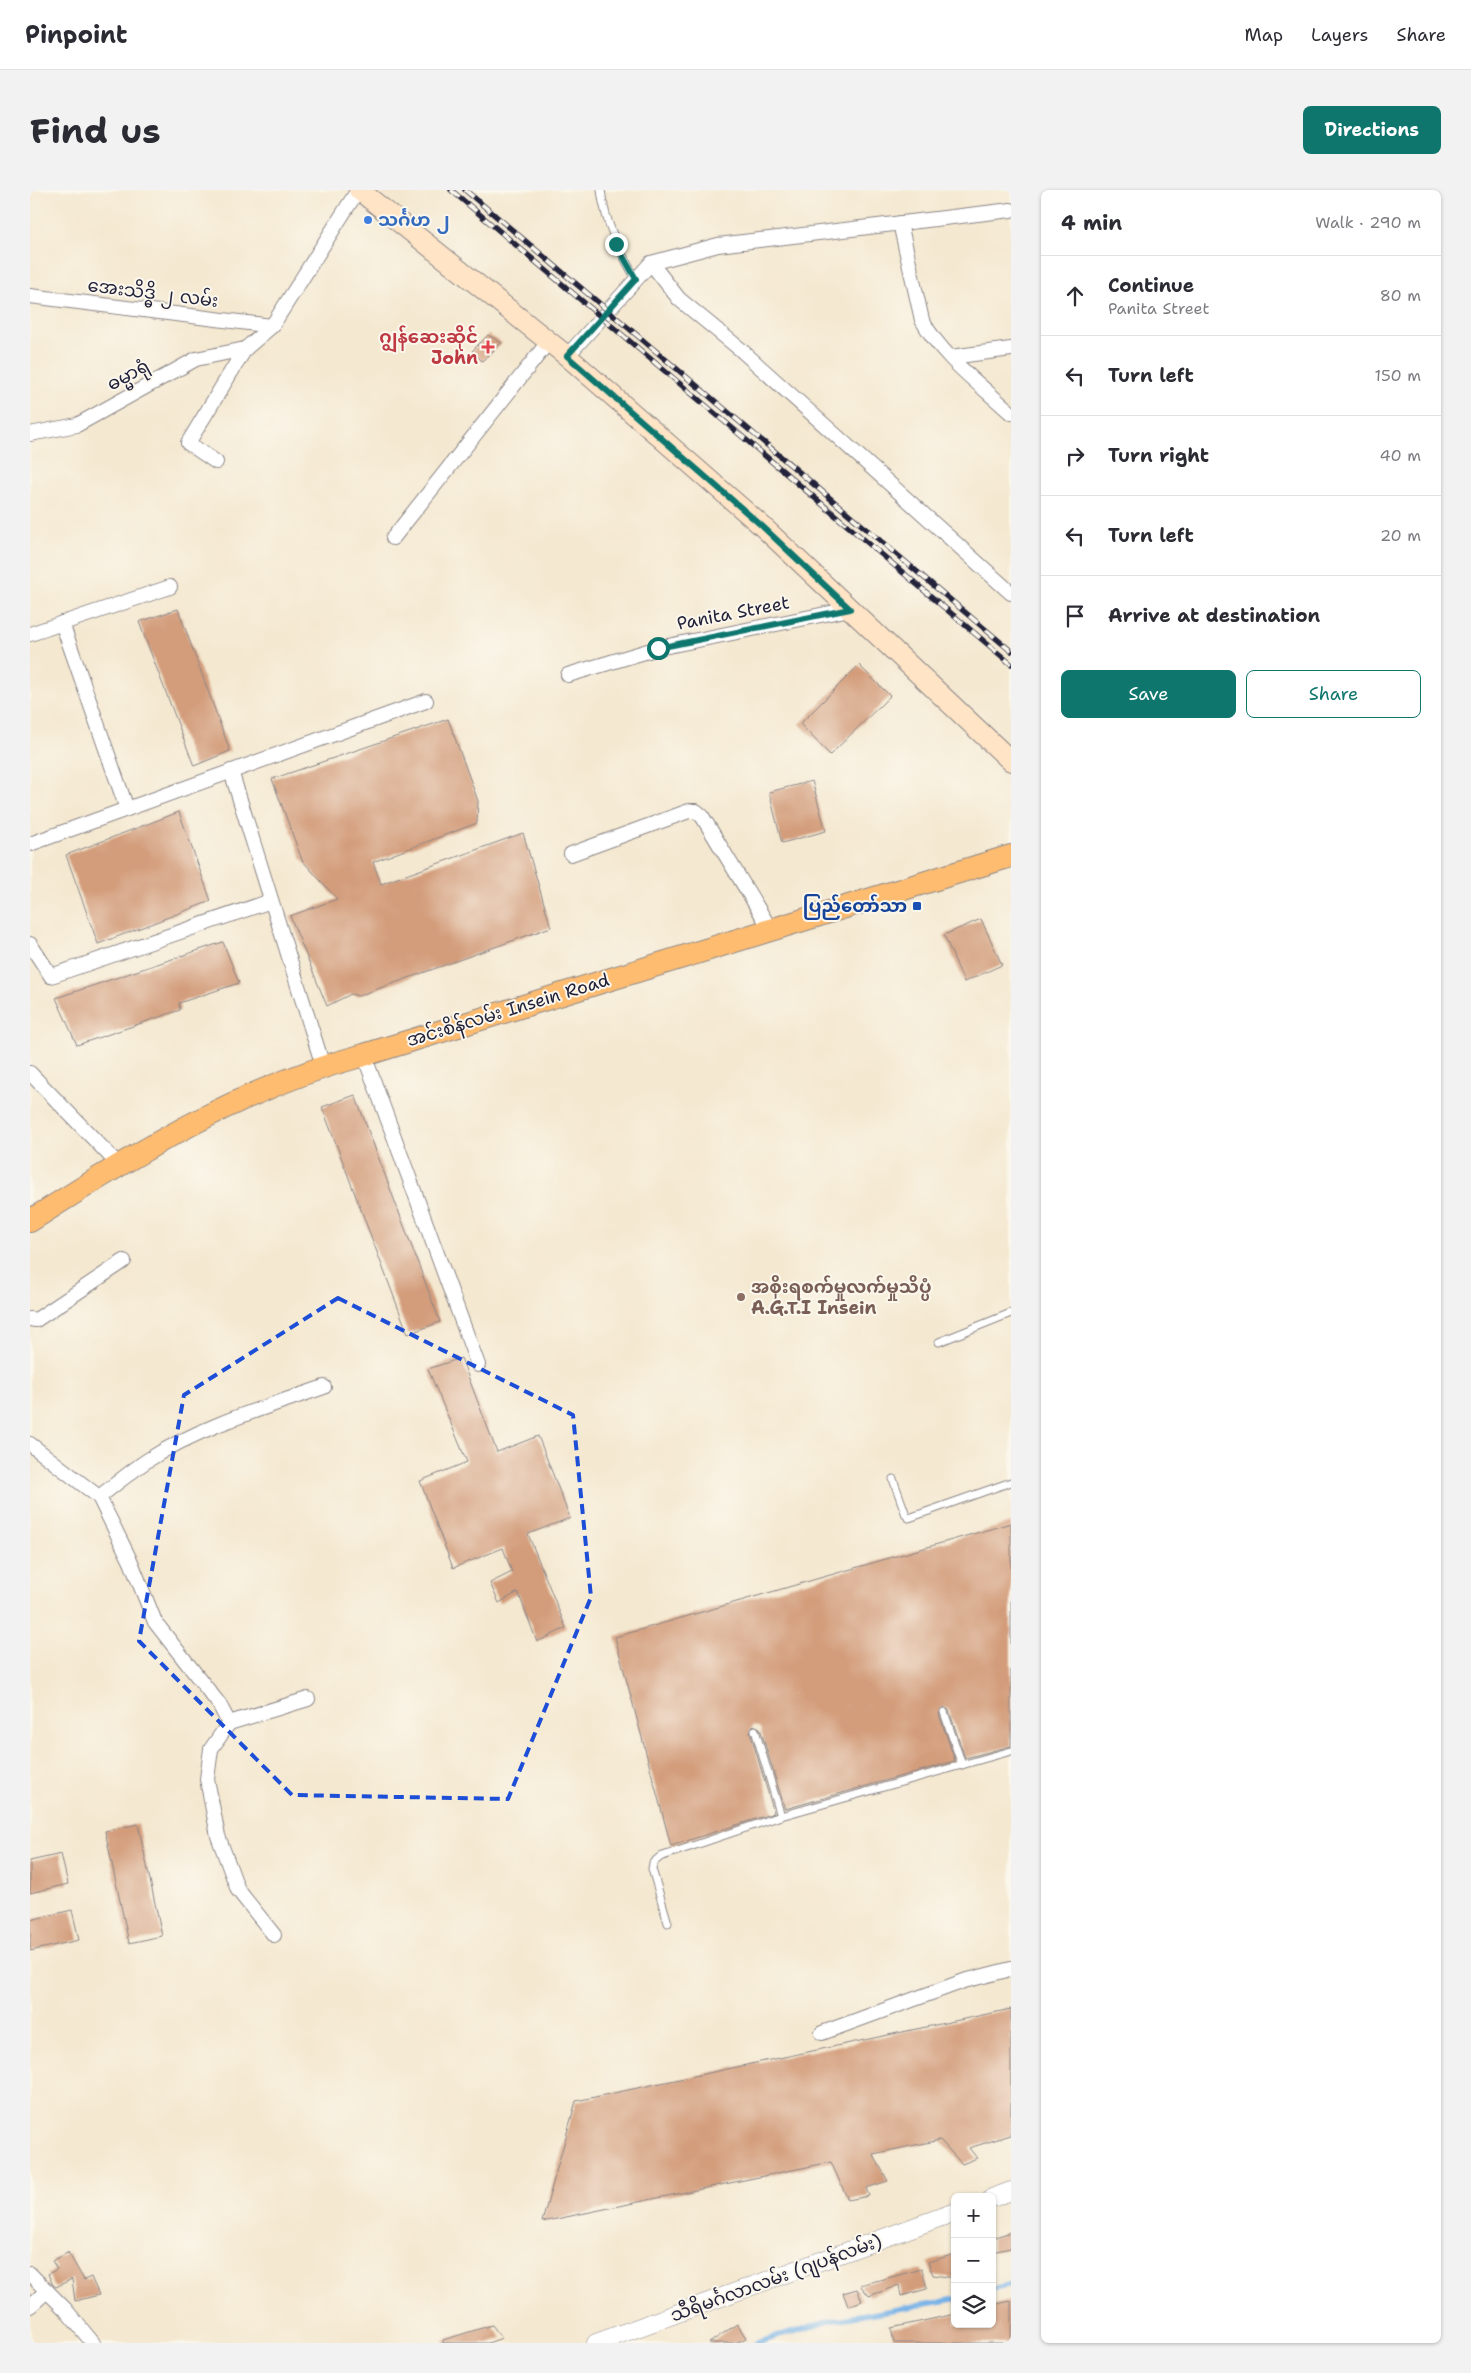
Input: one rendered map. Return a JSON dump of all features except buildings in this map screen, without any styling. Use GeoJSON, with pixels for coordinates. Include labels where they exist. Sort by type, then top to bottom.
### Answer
{"type":"FeatureCollection","features":[{"type":"Feature","properties":{"kind":"main road"},"geometry":{"type":"LineString","coordinates":[[358,190],[549,341],[762,526],[1011,761]]}},
{"type":"Feature","properties":{"kind":"main road","name":"အင်းစိန်လမ်း Insein Road"},"geometry":{"type":"LineString","coordinates":[[30,1221],[118,1164],[241,1099],[323,1066],[1011,856]]}},
{"type":"Feature","properties":{"kind":"street"},"geometry":{"type":"LineString","coordinates":[[216,462],[188,443],[245,349],[272,326],[358,190]]}},
{"type":"Feature","properties":{"kind":"street"},"geometry":{"type":"LineString","coordinates":[[567,356],[651,262],[718,245],[1011,210]]}},
{"type":"Feature","properties":{"kind":"street"},"geometry":{"type":"LineString","coordinates":[[900,223],[922,320],[929,332],[951,358],[1011,413]]}},
{"type":"Feature","properties":{"kind":"street"},"geometry":{"type":"LineString","coordinates":[[651,262],[680,299],[740,349],[1011,593]]}},
{"type":"Feature","properties":{"kind":"street","name":"အေးသိဒ္ဓိ ၂ လမ်း"},"geometry":{"type":"LineString","coordinates":[[30,296],[272,326]]}},
{"type":"Feature","properties":{"kind":"street"},"geometry":{"type":"LineString","coordinates":[[393,538],[549,341]]}},
{"type":"Feature","properties":{"kind":"street"},"geometry":{"type":"LineString","coordinates":[[951,358],[1011,348]]}},
{"type":"Feature","properties":{"kind":"street","name":"ဓမ္မာရုံ"},"geometry":{"type":"LineString","coordinates":[[30,434],[77,425],[196,359],[245,349]]}},
{"type":"Feature","properties":{"kind":"street"},"geometry":{"type":"LineString","coordinates":[[30,634],[170,586]]}},
{"type":"Feature","properties":{"kind":"street","name":"Panita Street"},"geometry":{"type":"LineString","coordinates":[[568,674],[658,648],[850,609]]}},
{"type":"Feature","properties":{"kind":"street"},"geometry":{"type":"LineString","coordinates":[[62,623],[127,809]]}},
{"type":"Feature","properties":{"kind":"street"},"geometry":{"type":"LineString","coordinates":[[30,844],[426,701]]}},
{"type":"Feature","properties":{"kind":"street"},"geometry":{"type":"LineString","coordinates":[[231,771],[323,1066]]}},
{"type":"Feature","properties":{"kind":"street"},"geometry":{"type":"LineString","coordinates":[[570,854],[689,811],[696,811],[702,816],[771,930]]}},
{"type":"Feature","properties":{"kind":"street"},"geometry":{"type":"LineString","coordinates":[[30,944],[51,976],[271,901]]}},
{"type":"Feature","properties":{"kind":"street"},"geometry":{"type":"LineString","coordinates":[[364,1055],[478,1365]]}},
{"type":"Feature","properties":{"kind":"street"},"geometry":{"type":"LineString","coordinates":[[30,1073],[118,1164]]}},
{"type":"Feature","properties":{"kind":"street"},"geometry":{"type":"LineString","coordinates":[[30,1319],[36,1320],[124,1262]]}},
{"type":"Feature","properties":{"kind":"street"},"geometry":{"type":"LineString","coordinates":[[99,1497],[148,1460],[183,1442],[232,1419],[324,1387]]}},
{"type":"Feature","properties":{"kind":"street"},"geometry":{"type":"LineString","coordinates":[[30,1444],[99,1497],[131,1562],[155,1622],[220,1704],[229,1723]]}},
{"type":"Feature","properties":{"kind":"street"},"geometry":{"type":"LineString","coordinates":[[274,1935],[238,1890],[218,1836],[206,1779],[211,1749],[229,1723],[308,1699]]}},
{"type":"Feature","properties":{"kind":"street"},"geometry":{"type":"LineString","coordinates":[[822,2033],[964,1981],[1011,1969]]}},
{"type":"Feature","properties":{"kind":"street"},"geometry":{"type":"LineString","coordinates":[[996,2197],[1011,2191]]}},
{"type":"Feature","properties":{"kind":"street","name":"သီရိမင်္ဂလာလမ်း (ဂျပန်လမ်း)"},"geometry":{"type":"LineString","coordinates":[[596,2343],[951,2213]]}},
{"type":"Feature","properties":{"kind":"street"},"geometry":{"type":"LineString","coordinates":[[30,2274],[93,2343]]}},
{"type":"Feature","properties":{"kind":"street"},"geometry":{"type":"LineString","coordinates":[[30,2306],[47,2291]]}},
{"type":"Feature","properties":{"kind":"lane"},"geometry":{"type":"LineString","coordinates":[[601,190],[604,210],[616,244],[636,279]]}},
{"type":"Feature","properties":{"kind":"lane"},"geometry":{"type":"LineString","coordinates":[[939,1342],[1011,1313]]}},
{"type":"Feature","properties":{"kind":"lane"},"geometry":{"type":"LineString","coordinates":[[893,1479],[906,1515],[909,1518],[1011,1482]]}},
{"type":"Feature","properties":{"kind":"lane"},"geometry":{"type":"LineString","coordinates":[[944,1712],[962,1765]]}},
{"type":"Feature","properties":{"kind":"lane"},"geometry":{"type":"LineString","coordinates":[[755,1730],[781,1816]]}},
{"type":"Feature","properties":{"kind":"lane"},"geometry":{"type":"LineString","coordinates":[[668,1923],[652,1869],[653,1863],[660,1857],[781,1816],[1011,1751]]}},
{"type":"Feature","properties":{"kind":"highlighted area"},"geometry":{"type":"Polygon","coordinates":[[[338,1298],[573,1415],[591,1597],[508,1799],[292,1795],[139,1641],[184,1395],[338,1298]]]}},
{"type":"Feature","properties":{"kind":"waterway"},"geometry":{"type":"LineString","coordinates":[[996,2288],[1011,2284]]}},
{"type":"Feature","properties":{"kind":"waterway"},"geometry":{"type":"LineString","coordinates":[[756,2343],[830,2321],[951,2300]]}},
{"type":"Feature","properties":{"kind":"railway"},"geometry":{"type":"LineString","coordinates":[[451,190],[1011,664]]}},
{"type":"Feature","properties":{"kind":"railway"},"geometry":{"type":"LineString","coordinates":[[465,190],[1011,651]]}},
{"type":"Feature","properties":{"kind":"place","name":"သင်္ဂဟ ၂"},"geometry":{"type":"Point","coordinates":[368,220]}},
{"type":"Feature","properties":{"kind":"place","name":"ဂျွန်ဆေးဆိုင် John"},"geometry":{"type":"Point","coordinates":[488,347]}},
{"type":"Feature","properties":{"kind":"place","name":"ပြည်တော်သာ"},"geometry":{"type":"Point","coordinates":[917,906]}},
{"type":"Feature","properties":{"kind":"place","name":"အစိုးရစက်မှုလက်မှုသိပ္ပံ A.G.T.I Insein"},"geometry":{"type":"Point","coordinates":[741,1297]}},
{"type":"Feature","properties":{"kind":"route"},"geometry":{"type":"LineString","coordinates":[[616,244],[636,279],[567,356],[762,526],[850,609],[658,648]]}}]}
